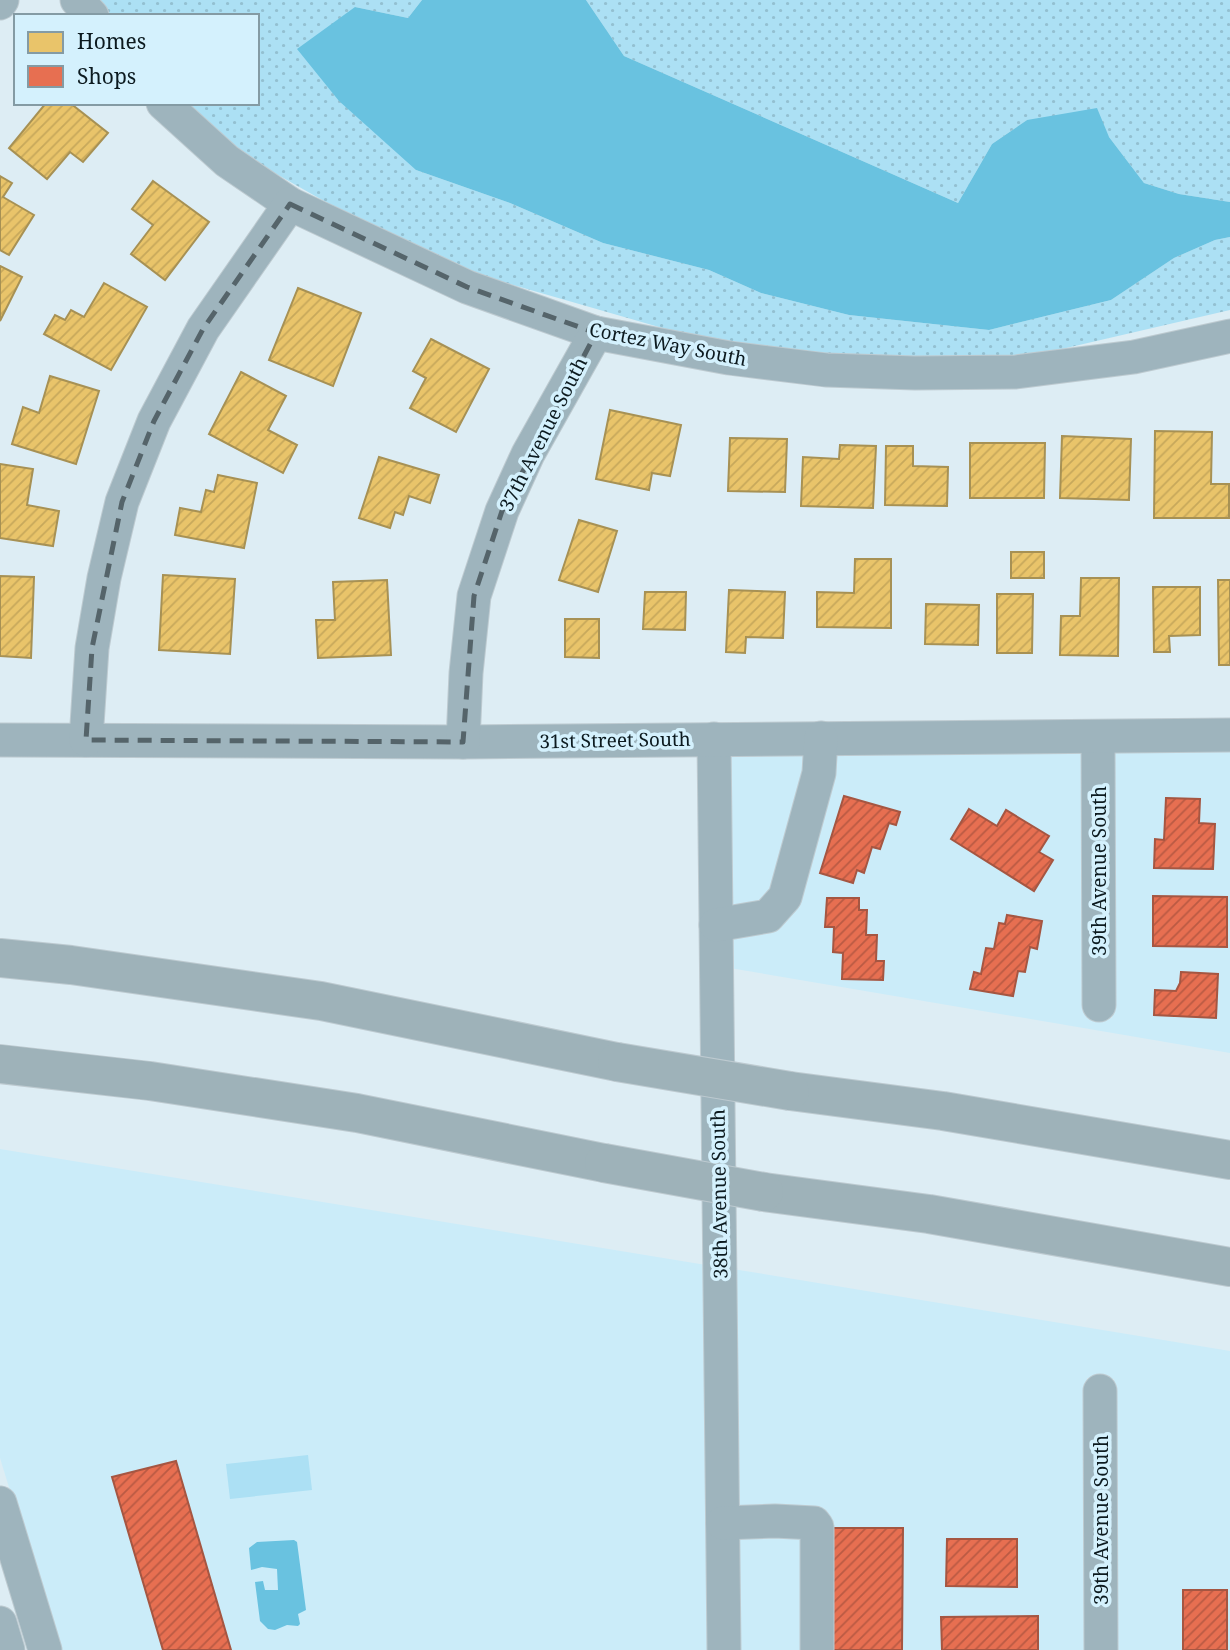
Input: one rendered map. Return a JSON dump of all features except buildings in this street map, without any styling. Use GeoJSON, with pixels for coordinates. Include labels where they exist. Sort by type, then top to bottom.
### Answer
{"type":"FeatureCollection","features":[{"type":"Feature","properties":{"kind":"highway"},"geometry":{"type":"LineString","coordinates":[[0,958],[84,967],[321,1001],[617,1062],[790,1091],[943,1111],[1230,1160]]}},
{"type":"Feature","properties":{"kind":"highway"},"geometry":{"type":"LineString","coordinates":[[0,1064],[150,1081],[357,1114],[764,1192],[929,1214],[1230,1267]]}},
{"type":"Feature","properties":{"kind":"street"},"geometry":{"type":"LineString","coordinates":[[77,0],[90,14]]}},
{"type":"Feature","properties":{"kind":"street","name":"Cortez Way South"},"geometry":{"type":"LineString","coordinates":[[165,105],[227,161],[290,204],[467,287],[596,333],[743,360],[826,370],[915,373],[1016,372],[1135,357],[1228,341]]}},
{"type":"Feature","properties":{"kind":"street"},"geometry":{"type":"LineString","coordinates":[[86,740],[92,648],[104,578],[122,502],[154,422],[203,329],[290,204]]}},
{"type":"Feature","properties":{"kind":"street","name":"37th Avenue South"},"geometry":{"type":"LineString","coordinates":[[463,742],[466,673],[474,596],[502,510],[528,454],[596,333]]}},
{"type":"Feature","properties":{"kind":"street","name":"31st Street South"},"geometry":{"type":"LineString","coordinates":[[0,740],[463,742],[1230,735]]}},
{"type":"Feature","properties":{"kind":"street","name":"39th Avenue South"},"geometry":{"type":"LineString","coordinates":[[1098,737],[1099,1005]]}},
{"type":"Feature","properties":{"kind":"street"},"geometry":{"type":"LineString","coordinates":[[716,925],[768,916],[785,897],[819,773],[821,738]]}},
{"type":"Feature","properties":{"kind":"street","name":"38th Avenue South"},"geometry":{"type":"LineString","coordinates":[[714,739],[724,1650]]}},
{"type":"Feature","properties":{"kind":"street","name":"39th Avenue South"},"geometry":{"type":"LineString","coordinates":[[1100,1391],[1101,1650]]}},
{"type":"Feature","properties":{"kind":"street"},"geometry":{"type":"LineString","coordinates":[[0,1503],[40,1648]]}},
{"type":"Feature","properties":{"kind":"street"},"geometry":{"type":"LineString","coordinates":[[723,1523],[775,1521],[814,1523],[817,1527],[817,1650]]}},
{"type":"Feature","properties":{"kind":"street"},"geometry":{"type":"LineString","coordinates":[[0,1623],[8,1650]]}},
{"type":"Feature","properties":{"kind":"highlighted area"},"geometry":{"type":"Polygon","coordinates":[[[290,204],[467,287],[596,333],[502,511],[474,596],[463,742],[86,740],[92,648],[122,502],[154,421],[203,329],[290,204]]]}},
{"type":"Feature","properties":{"kind":"shaded area"},"geometry":{"type":"Polygon","coordinates":[[[95,0],[422,0],[408,18],[355,7],[416,170],[510,203],[603,243],[709,270],[761,293],[849,315],[989,330],[1111,300],[1174,258],[1215,240],[1230,237],[1230,310],[1036,355],[935,361],[827,358],[711,342],[454,268],[384,235],[264,167],[252,163],[183,105],[259,105],[259,14],[106,14],[95,0]]]}},
{"type":"Feature","properties":{"kind":"shaded area"},"geometry":{"type":"Polygon","coordinates":[[[422,0],[586,0],[624,56],[958,203],[992,144],[1027,120],[1097,108],[1109,137],[1144,183],[1179,194],[1230,202],[1230,237],[1215,240],[1174,258],[1111,300],[989,330],[849,315],[761,293],[709,270],[603,243],[510,203],[416,170],[339,101],[297,49],[355,7],[408,18],[422,0]]]}},
{"type":"Feature","properties":{"kind":"shaded area"},"geometry":{"type":"Polygon","coordinates":[[[586,0],[1230,0],[1230,202],[1179,194],[1144,183],[1109,137],[1027,120],[992,144],[958,203],[624,56],[586,0]]]}},
{"type":"Feature","properties":{"kind":"shaded area"},"geometry":{"type":"Polygon","coordinates":[[[1230,747],[1230,1053],[730,968],[728,751],[1084,749],[1086,1017],[1112,1018],[1112,749],[1230,747]]]}},
{"type":"Feature","properties":{"kind":"shaded area"},"geometry":{"type":"Polygon","coordinates":[[[0,1149],[706,1265],[710,1650],[59,1650],[0,1458],[0,1149]]]}},
{"type":"Feature","properties":{"kind":"shaded area"},"geometry":{"type":"Polygon","coordinates":[[[733,1269],[1230,1351],[1230,1650],[1115,1650],[1114,1379],[1087,1378],[1088,1650],[738,1650],[733,1269]]]}},
{"type":"Feature","properties":{"kind":"shaded area"},"geometry":{"type":"Polygon","coordinates":[[[308,1455],[312,1490],[230,1499],[226,1464],[308,1455]]]}},
{"type":"Feature","properties":{"kind":"shaded area"},"geometry":{"type":"Polygon","coordinates":[[[257,1542],[297,1542],[306,1610],[298,1614],[298,1626],[268,1629],[260,1621],[255,1582],[263,1581],[265,1590],[278,1590],[277,1569],[262,1567],[251,1570],[249,1548],[257,1542]]]}}]}
